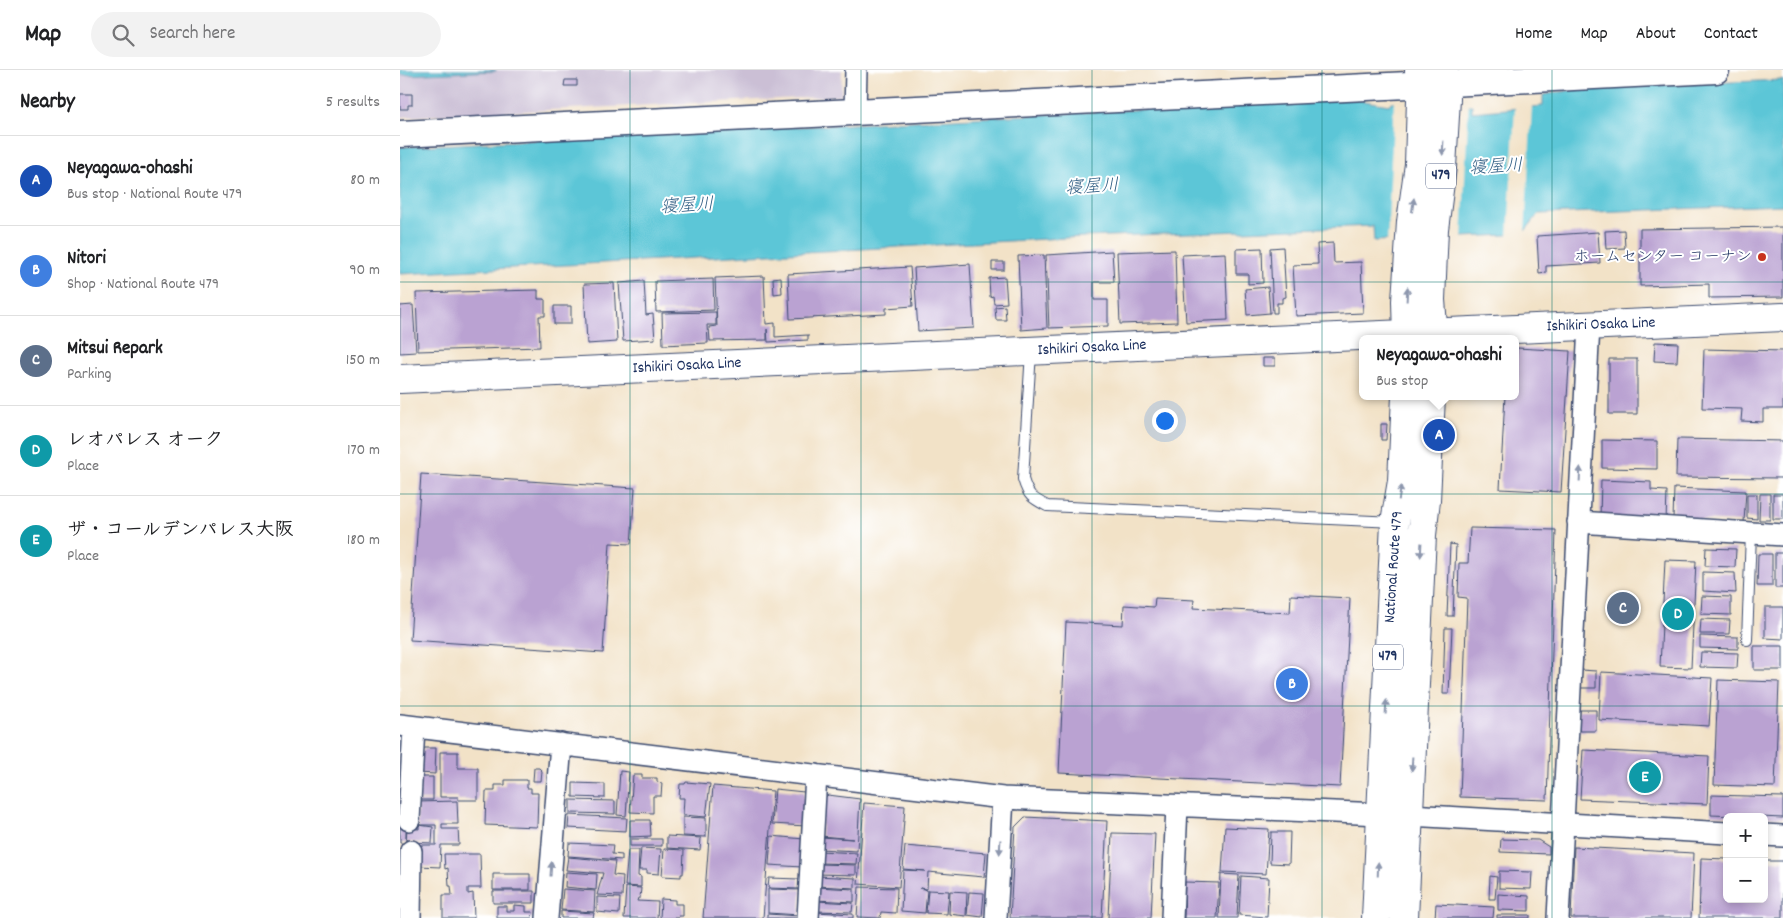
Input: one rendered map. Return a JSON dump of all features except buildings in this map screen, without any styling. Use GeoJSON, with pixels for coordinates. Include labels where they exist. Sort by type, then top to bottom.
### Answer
{"type":"FeatureCollection","features":[{"type":"Feature","properties":{"kind":"main road","name":"479"},"geometry":{"type":"LineString","coordinates":[[1433,85],[1410,222],[1421,253],[1431,300],[1434,335]]}},
{"type":"Feature","properties":{"kind":"main road","name":"479"},"geometry":{"type":"LineString","coordinates":[[1406,335],[1406,301],[1421,253]]}},
{"type":"Feature","properties":{"kind":"main road","name":"Ishikiri Osaka Line"},"geometry":{"type":"LineString","coordinates":[[1434,335],[1783,317]]}},
{"type":"Feature","properties":{"kind":"main road","name":"Ishikiri Osaka Line"},"geometry":{"type":"LineString","coordinates":[[400,379],[1359,338]]}},
{"type":"Feature","properties":{"kind":"main road","name":"National Route 479"},"geometry":{"type":"LineString","coordinates":[[1376,918],[1395,522],[1402,481],[1406,400]]}},
{"type":"Feature","properties":{"kind":"main road","name":"National Route 479"},"geometry":{"type":"LineString","coordinates":[[1404,918],[1431,400]]}},
{"type":"Feature","properties":{"kind":"street"},"geometry":{"type":"LineString","coordinates":[[855,113],[856,70]]}},
{"type":"Feature","properties":{"kind":"street"},"geometry":{"type":"LineString","coordinates":[[400,134],[1716,70]]}},
{"type":"Feature","properties":{"kind":"street"},"geometry":{"type":"LineString","coordinates":[[1558,918],[1589,326]]}},
{"type":"Feature","properties":{"kind":"street"},"geometry":{"type":"LineString","coordinates":[[1578,522],[1783,535]]}},
{"type":"Feature","properties":{"kind":"street"},"geometry":{"type":"LineString","coordinates":[[409,820],[407,726],[1003,798],[1380,814]]}},
{"type":"Feature","properties":{"kind":"street"},"geometry":{"type":"LineString","coordinates":[[548,918],[561,744]]}},
{"type":"Feature","properties":{"kind":"street"},"geometry":{"type":"LineString","coordinates":[[808,918],[816,776]]}},
{"type":"Feature","properties":{"kind":"street"},"geometry":{"type":"LineString","coordinates":[[996,918],[1003,798]]}},
{"type":"Feature","properties":{"kind":"street"},"geometry":{"type":"LineString","coordinates":[[1172,918],[1177,806]]}},
{"type":"Feature","properties":{"kind":"street"},"geometry":{"type":"LineString","coordinates":[[1409,815],[1723,833]]}},
{"type":"Feature","properties":{"kind":"street"},"geometry":{"type":"LineString","coordinates":[[1768,835],[1783,836]]}},
{"type":"Feature","properties":{"kind":"street"},"geometry":{"type":"LineString","coordinates":[[410,918],[411,851]]}},
{"type":"Feature","properties":{"kind":"lane"},"geometry":{"type":"LineString","coordinates":[[1031,351],[1024,480],[1026,489],[1032,498],[1047,506],[1395,522]]}},
{"type":"Feature","properties":{"kind":"lane"},"geometry":{"type":"LineString","coordinates":[[1747,640],[1751,533]]}},
{"type":"Feature","properties":{"kind":"shaded area"},"geometry":{"type":"Polygon","coordinates":[[[400,70],[842,70],[841,96],[400,117],[400,70]]]}},
{"type":"Feature","properties":{"kind":"water"},"geometry":{"type":"Polygon","coordinates":[[[400,70],[496,70],[496,71],[400,75],[400,70]]]}},
{"type":"Feature","properties":{"kind":"water","name":"寝屋川"},"geometry":{"type":"Polygon","coordinates":[[[1783,80],[1783,205],[1539,214],[1525,231],[1507,235],[1374,241],[1373,226],[1083,237],[400,274],[400,147],[1351,99],[1389,105],[1391,102],[1467,99],[1467,105],[1472,105],[1472,112],[1543,106],[1543,95],[1584,88],[1783,80]]]}},
{"type":"Feature","properties":{"kind":"pier"},"geometry":{"type":"Polygon","coordinates":[[[1469,98],[1462,239],[1387,244],[1394,101],[1469,98]]]}},
{"type":"Feature","properties":{"kind":"pier"},"geometry":{"type":"Polygon","coordinates":[[[1532,105],[1525,233],[1508,237],[1515,106],[1532,105]]]}},
{"type":"Feature","properties":{"kind":"place","name":"ホームセンター コーナン"},"geometry":{"type":"Point","coordinates":[1762,257]}},
{"type":"Feature","properties":{"kind":"place","name":"Neyagawa-ohashi"},"geometry":{"type":"Point","coordinates":[1439,435]}},
{"type":"Feature","properties":{"kind":"place","name":"Mitsui Repark"},"geometry":{"type":"Point","coordinates":[1623,608]}},
{"type":"Feature","properties":{"kind":"place","name":"レオパレス オーク"},"geometry":{"type":"Point","coordinates":[1678,614]}},
{"type":"Feature","properties":{"kind":"place","name":"Nitori"},"geometry":{"type":"Point","coordinates":[1292,684]}},
{"type":"Feature","properties":{"kind":"place","name":"ザ・コールデンパレス大阪"},"geometry":{"type":"Point","coordinates":[1645,777]}}]}
